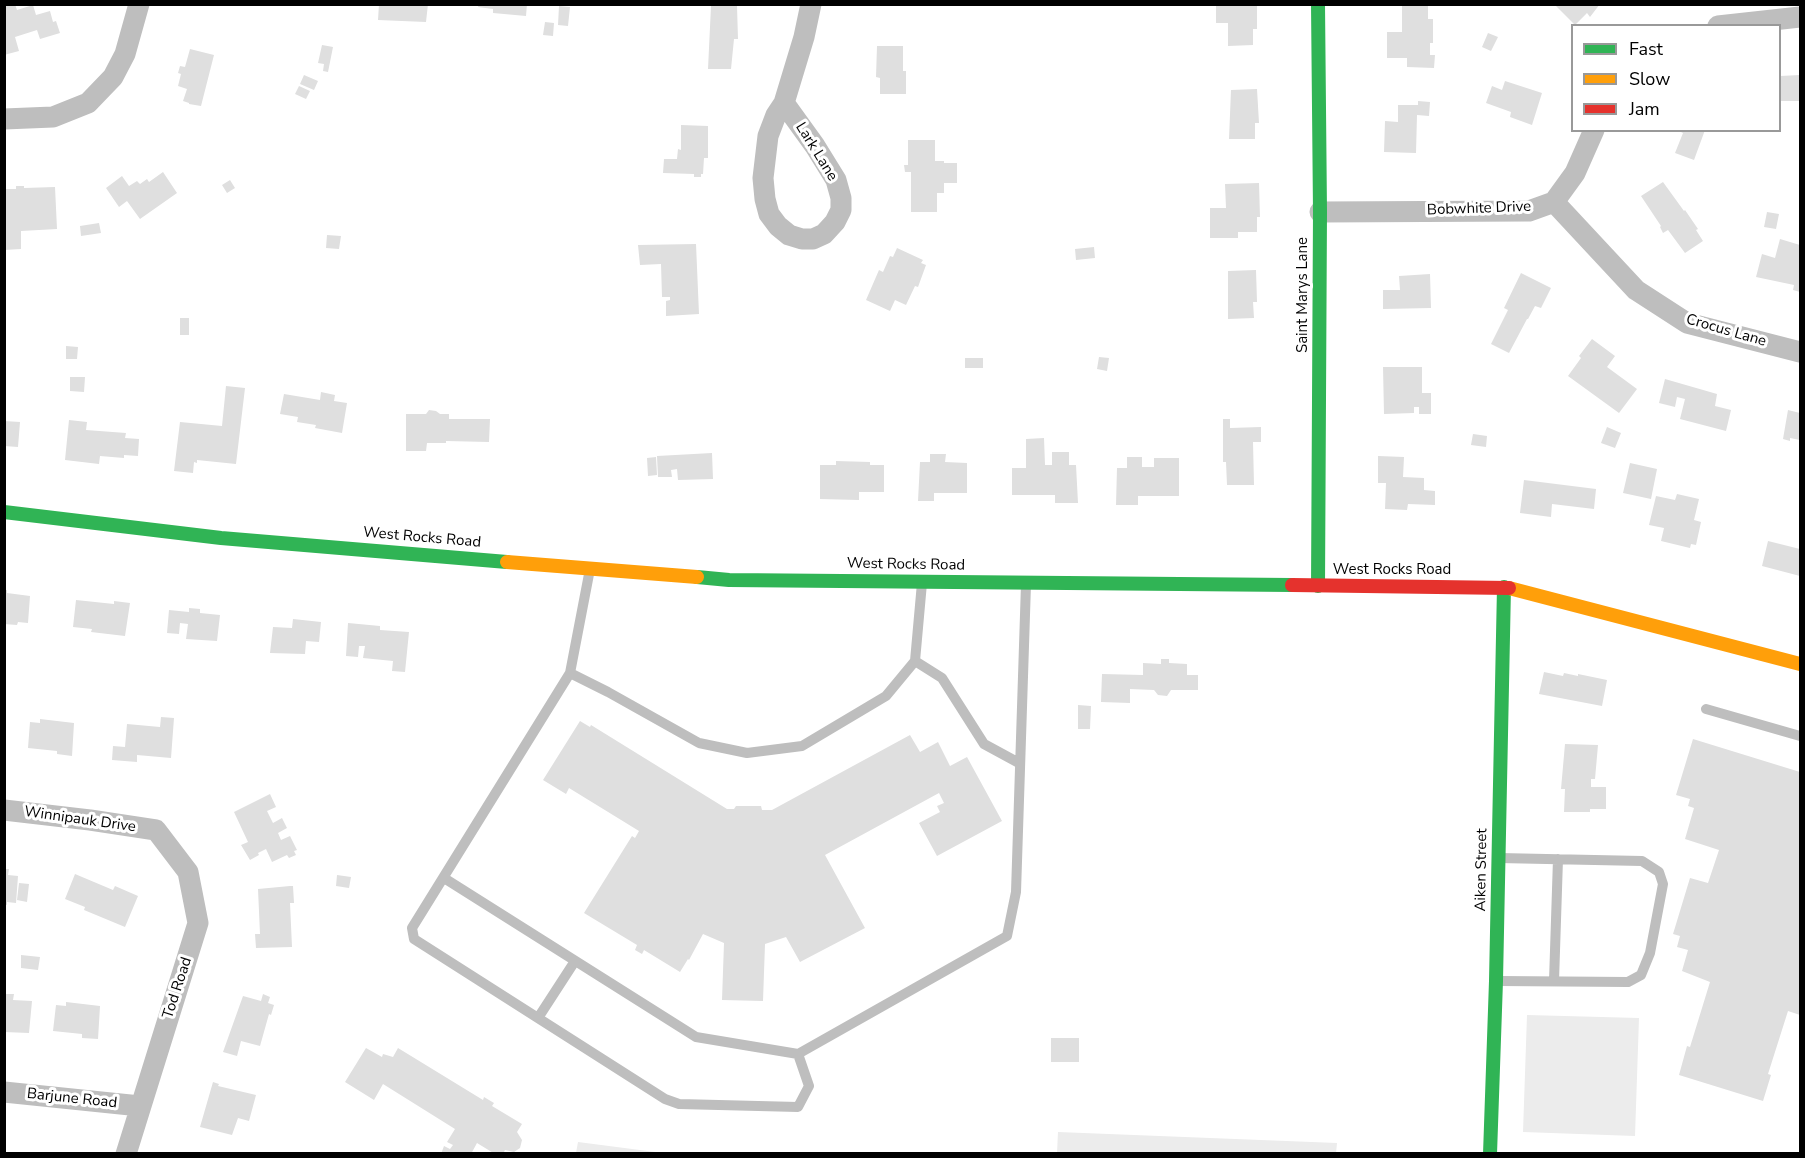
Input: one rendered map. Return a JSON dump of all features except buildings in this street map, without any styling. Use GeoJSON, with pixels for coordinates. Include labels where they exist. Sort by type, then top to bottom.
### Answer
{"type":"FeatureCollection","features":[{"type":"Feature","properties":{"kind":"main road","name":"Saint Marys Lane"},"geometry":{"type":"LineString","coordinates":[[1318,4],[1320,212],[1318,586]]}},
{"type":"Feature","properties":{"kind":"main road","name":"West Rocks Road"},"geometry":{"type":"LineString","coordinates":[[4,512],[220,538],[729,580],[1504,587],[1800,664]]}},
{"type":"Feature","properties":{"kind":"main road","name":"Aiken Street"},"geometry":{"type":"LineString","coordinates":[[1490,1154],[1504,587]]}},
{"type":"Feature","properties":{"kind":"street"},"geometry":{"type":"LineString","coordinates":[[4,119],[53,117],[88,103],[113,77],[125,54],[139,4]]}},
{"type":"Feature","properties":{"kind":"street","name":"Lark Lane"},"geometry":{"type":"LineString","coordinates":[[784,103],[836,180],[841,198],[841,210],[835,222],[824,234],[813,239],[802,239],[789,235],[778,226],[769,214],[763,178],[768,136],[776,115],[784,103],[804,38],[811,4]]}},
{"type":"Feature","properties":{"kind":"street"},"geometry":{"type":"LineString","coordinates":[[1736,24],[1800,17]]}},
{"type":"Feature","properties":{"kind":"street"},"geometry":{"type":"LineString","coordinates":[[1554,202],[1575,173],[1593,132]]}},
{"type":"Feature","properties":{"kind":"street","name":"Bobwhite Drive"},"geometry":{"type":"LineString","coordinates":[[1320,212],[1529,211],[1554,202]]}},
{"type":"Feature","properties":{"kind":"street","name":"Crocus Lane"},"geometry":{"type":"LineString","coordinates":[[1554,202],[1636,290],[1678,317],[1687,322],[1800,352]]}},
{"type":"Feature","properties":{"kind":"street","name":"Winnipauk Drive"},"geometry":{"type":"LineString","coordinates":[[4,810],[156,830]]}},
{"type":"Feature","properties":{"kind":"street","name":"Tod Road"},"geometry":{"type":"LineString","coordinates":[[126,1154],[198,923],[188,872],[156,830]]}},
{"type":"Feature","properties":{"kind":"street","name":"Barjune Road"},"geometry":{"type":"LineString","coordinates":[[4,1092],[140,1106]]}},
{"type":"Feature","properties":{"kind":"lane"},"geometry":{"type":"LineString","coordinates":[[590,569],[570,673],[412,928],[414,939],[666,1099],[679,1104],[798,1107],[809,1086],[798,1054]]}},
{"type":"Feature","properties":{"kind":"lane"},"geometry":{"type":"LineString","coordinates":[[570,673],[699,742],[747,753],[802,746],[886,696],[915,661],[922,582]]}},
{"type":"Feature","properties":{"kind":"lane"},"geometry":{"type":"LineString","coordinates":[[444,878],[696,1037],[798,1054],[1006,936],[1016,892],[1026,583]]}},
{"type":"Feature","properties":{"kind":"lane"},"geometry":{"type":"LineString","coordinates":[[915,661],[942,678],[984,744],[1019,763]]}},
{"type":"Feature","properties":{"kind":"lane"},"geometry":{"type":"LineString","coordinates":[[1706,709],[1800,736]]}},
{"type":"Feature","properties":{"kind":"lane"},"geometry":{"type":"LineString","coordinates":[[1496,981],[1628,982],[1641,975],[1650,953],[1663,884],[1659,872],[1642,861],[1499,858]]}},
{"type":"Feature","properties":{"kind":"lane"},"geometry":{"type":"LineString","coordinates":[[1554,981],[1558,859]]}},
{"type":"Feature","properties":{"kind":"lane"},"geometry":{"type":"LineString","coordinates":[[538,1018],[574,961]]}},
{"type":"Feature","properties":{"kind":"shaded area"},"geometry":{"type":"Polygon","coordinates":[[[1527,1015],[1639,1018],[1635,1136],[1523,1132],[1527,1015]]]}},
{"type":"Feature","properties":{"kind":"shaded area"},"geometry":{"type":"Polygon","coordinates":[[[1058,1132],[1337,1143],[1336,1153],[1057,1153],[1058,1132]]]}},
{"type":"Feature","properties":{"kind":"shaded area"},"geometry":{"type":"Polygon","coordinates":[[[578,1142],[663,1153],[576,1153],[578,1142]]]}},
{"type":"Feature","properties":{"kind":"traffic: fast"},"geometry":{"type":"LineString","coordinates":[[1318,4],[1320,212],[1318,586]]}},
{"type":"Feature","properties":{"kind":"traffic: fast"},"geometry":{"type":"LineString","coordinates":[[4,512],[221,538],[507,562]]}},
{"type":"Feature","properties":{"kind":"traffic: fast"},"geometry":{"type":"LineString","coordinates":[[697,577],[729,580],[1292,585]]}},
{"type":"Feature","properties":{"kind":"traffic: fast"},"geometry":{"type":"LineString","coordinates":[[1490,1154],[1504,587]]}},
{"type":"Feature","properties":{"kind":"traffic: slow"},"geometry":{"type":"LineString","coordinates":[[507,562],[697,577]]}},
{"type":"Feature","properties":{"kind":"traffic: slow"},"geometry":{"type":"LineString","coordinates":[[1509,588],[1800,664]]}},
{"type":"Feature","properties":{"kind":"traffic: jam"},"geometry":{"type":"LineString","coordinates":[[1292,585],[1509,588]]}}]}
